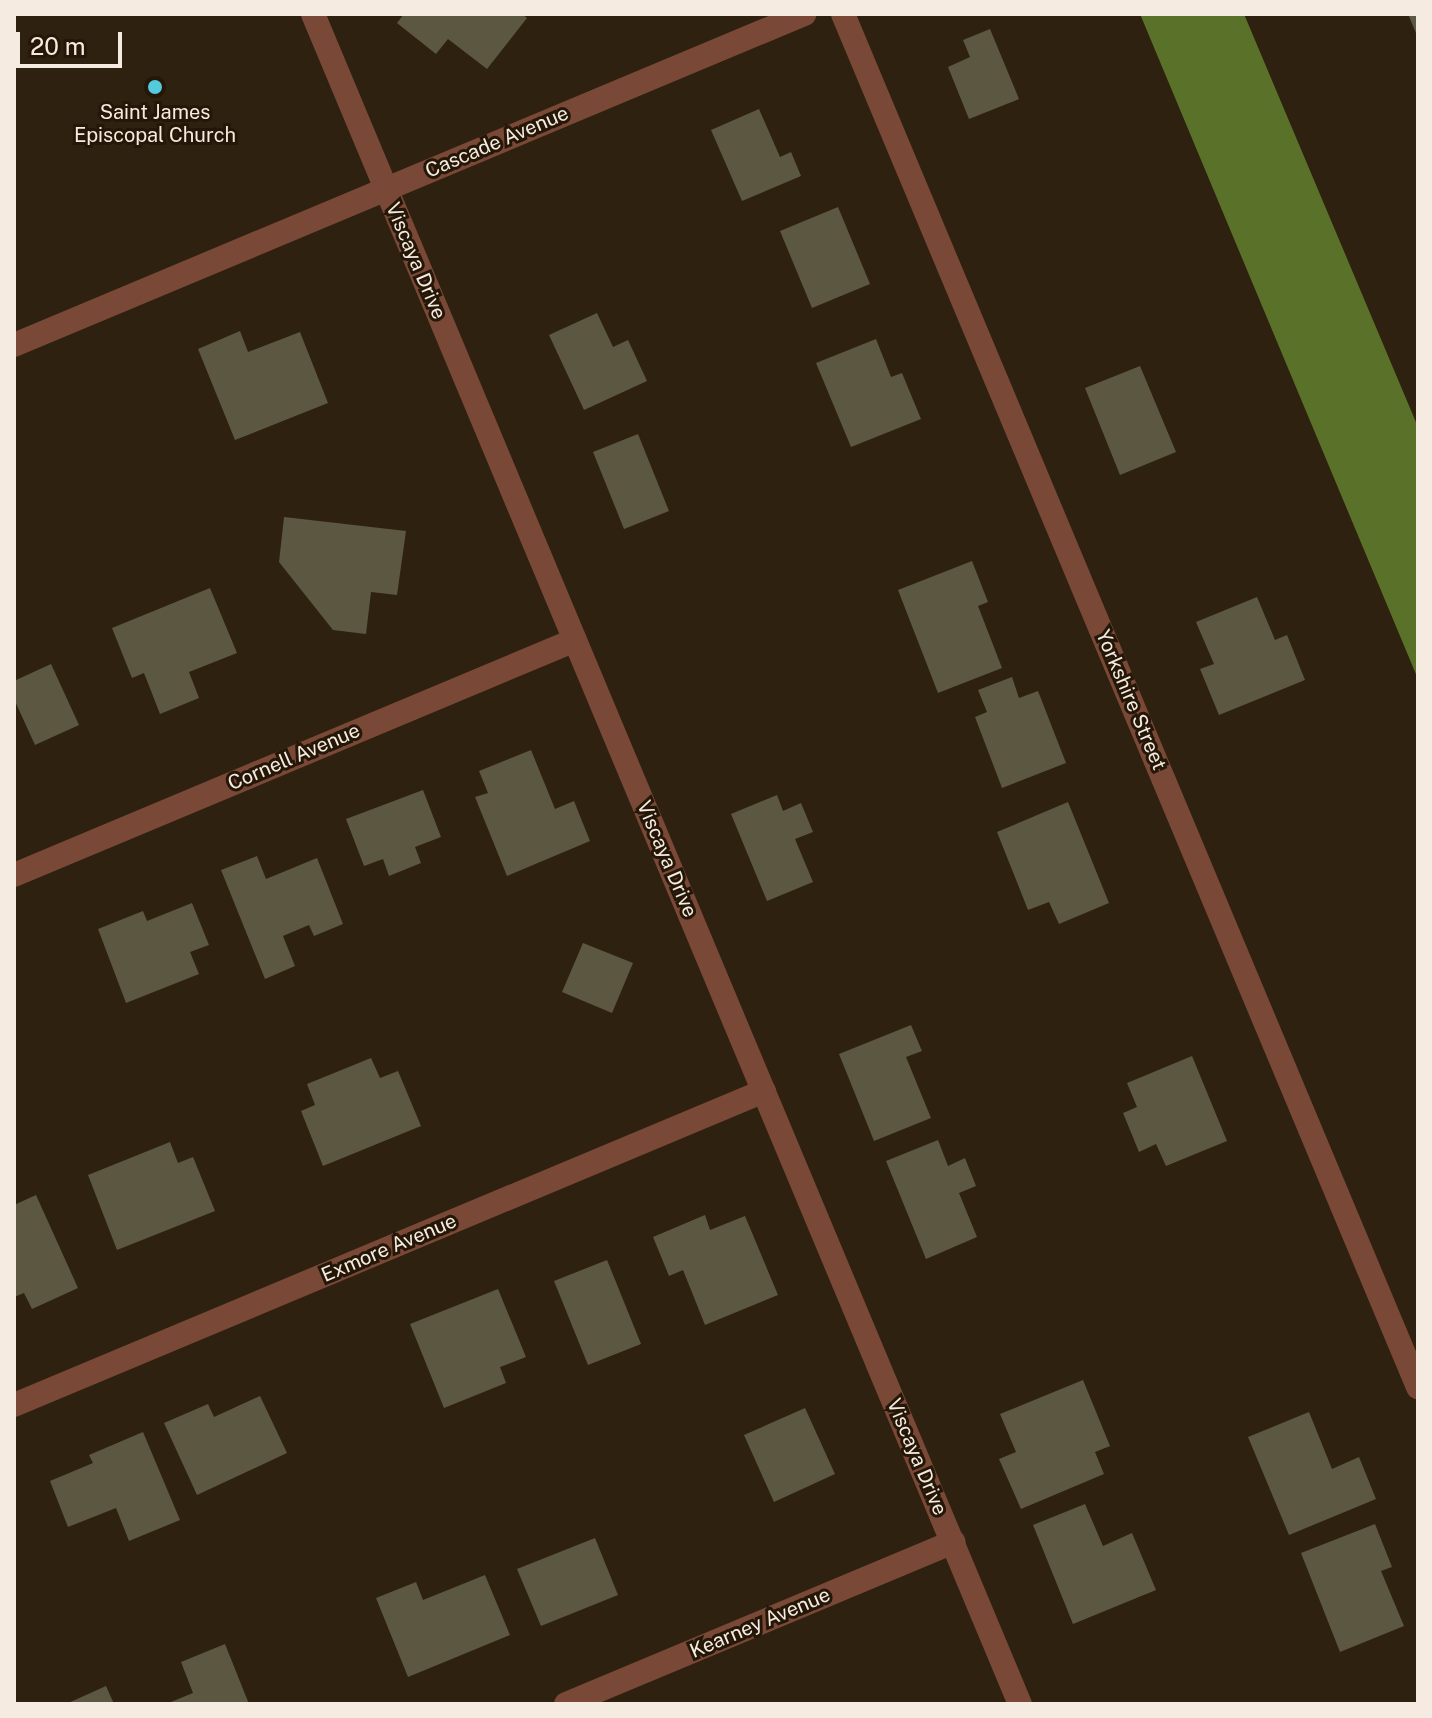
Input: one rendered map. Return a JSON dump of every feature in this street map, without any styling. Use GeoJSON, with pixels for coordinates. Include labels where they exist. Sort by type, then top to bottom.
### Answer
{"type":"FeatureCollection","features":[{"type":"Feature","properties":{"kind":"street","name":"Viscaya Drive"},"geometry":{"type":"LineString","coordinates":[[313,14],[1020,1704]]}},
{"type":"Feature","properties":{"kind":"street","name":"Cascade Avenue"},"geometry":{"type":"LineString","coordinates":[[14,345],[804,14]]}},
{"type":"Feature","properties":{"kind":"street","name":"Yorkshire Street"},"geometry":{"type":"LineString","coordinates":[[843,14],[1418,1387]]}},
{"type":"Feature","properties":{"kind":"street","name":"Cornell Avenue"},"geometry":{"type":"LineString","coordinates":[[14,875],[575,640]]}},
{"type":"Feature","properties":{"kind":"street","name":"Exmore Avenue"},"geometry":{"type":"LineString","coordinates":[[14,1405],[764,1091]]}},
{"type":"Feature","properties":{"kind":"street","name":"Kearney Avenue"},"geometry":{"type":"LineString","coordinates":[[566,1704],[953,1542]]}},
{"type":"Feature","properties":{"kind":"shaded area"},"geometry":{"type":"Polygon","coordinates":[[[1140,14],[1244,14],[1418,427],[1418,679],[1140,14]]]}},
{"type":"Feature","properties":{"kind":"building"},"geometry":{"type":"Polygon","coordinates":[[[404,14],[522,14],[527,18],[487,69],[448,39],[436,54],[397,23],[404,14]]]}},
{"type":"Feature","properties":{"kind":"building"},"geometry":{"type":"Polygon","coordinates":[[[1408,14],[1418,14],[1418,38],[1408,14]]]}},
{"type":"Feature","properties":{"kind":"building"},"geometry":{"type":"Polygon","coordinates":[[[990,29],[1019,99],[969,119],[948,67],[970,57],[963,40],[990,29]]]}},
{"type":"Feature","properties":{"kind":"building"},"geometry":{"type":"Polygon","coordinates":[[[759,109],[780,157],[791,152],[801,176],[742,201],[711,130],[759,109]]]}},
{"type":"Feature","properties":{"kind":"building"},"geometry":{"type":"Polygon","coordinates":[[[838,207],[870,284],[812,308],[780,231],[838,207]]]}},
{"type":"Feature","properties":{"kind":"building"},"geometry":{"type":"Polygon","coordinates":[[[597,313],[613,347],[628,340],[647,381],[584,410],[549,335],[597,313]]]}},
{"type":"Feature","properties":{"kind":"building"},"geometry":{"type":"Polygon","coordinates":[[[240,331],[248,352],[300,332],[328,403],[235,440],[198,349],[240,331]]]}},
{"type":"Feature","properties":{"kind":"building"},"geometry":{"type":"Polygon","coordinates":[[[876,339],[891,377],[902,373],[921,419],[851,447],[816,363],[876,339]]]}},
{"type":"Feature","properties":{"kind":"building"},"geometry":{"type":"Polygon","coordinates":[[[1140,366],[1176,452],[1120,475],[1085,388],[1140,366]]]}},
{"type":"Feature","properties":{"kind":"building"},"geometry":{"type":"Polygon","coordinates":[[[638,434],[669,511],[624,529],[593,452],[638,434]]]}},
{"type":"Feature","properties":{"kind":"building"},"geometry":{"type":"Polygon","coordinates":[[[284,517],[406,531],[397,595],[371,592],[366,634],[333,630],[279,562],[284,517]]]}},
{"type":"Feature","properties":{"kind":"building"},"geometry":{"type":"Polygon","coordinates":[[[972,561],[988,602],[978,606],[1002,668],[938,693],[898,590],[972,561]]]}},
{"type":"Feature","properties":{"kind":"building"},"geometry":{"type":"Polygon","coordinates":[[[210,588],[237,653],[189,672],[199,698],[160,714],[144,673],[132,678],[112,628],[210,588]]]}},
{"type":"Feature","properties":{"kind":"building"},"geometry":{"type":"Polygon","coordinates":[[[1257,597],[1275,640],[1287,635],[1305,680],[1219,715],[1200,669],[1214,664],[1196,622],[1257,597]]]}},
{"type":"Feature","properties":{"kind":"building"},"geometry":{"type":"Polygon","coordinates":[[[51,664],[79,725],[35,745],[14,699],[14,681],[51,664]]]}},
{"type":"Feature","properties":{"kind":"building"},"geometry":{"type":"Polygon","coordinates":[[[1012,677],[1019,698],[1038,691],[1066,763],[1002,788],[975,717],[987,712],[978,690],[1012,677]]]}},
{"type":"Feature","properties":{"kind":"building"},"geometry":{"type":"Polygon","coordinates":[[[531,750],[555,809],[574,801],[590,841],[507,876],[475,797],[488,793],[479,771],[531,750]]]}},
{"type":"Feature","properties":{"kind":"building"},"geometry":{"type":"Polygon","coordinates":[[[423,790],[441,837],[415,847],[421,863],[389,876],[383,859],[364,866],[346,819],[423,790]]]}},
{"type":"Feature","properties":{"kind":"building"},"geometry":{"type":"Polygon","coordinates":[[[777,795],[783,811],[801,803],[813,832],[795,839],[813,882],[767,901],[731,814],[777,795]]]}},
{"type":"Feature","properties":{"kind":"building"},"geometry":{"type":"Polygon","coordinates":[[[1068,802],[1109,903],[1059,924],[1049,902],[1028,910],[997,832],[1068,802]]]}},
{"type":"Feature","properties":{"kind":"building"},"geometry":{"type":"Polygon","coordinates":[[[257,856],[266,879],[317,858],[343,924],[314,936],[309,925],[283,936],[295,966],[265,979],[221,870],[257,856]]]}},
{"type":"Feature","properties":{"kind":"building"},"geometry":{"type":"Polygon","coordinates":[[[192,903],[209,945],[190,952],[199,974],[126,1003],[98,929],[143,911],[147,921],[192,903]]]}},
{"type":"Feature","properties":{"kind":"building"},"geometry":{"type":"Polygon","coordinates":[[[583,943],[633,963],[612,1013],[562,992],[583,943]]]}},
{"type":"Feature","properties":{"kind":"building"},"geometry":{"type":"Polygon","coordinates":[[[911,1025],[922,1051],[906,1057],[931,1118],[874,1141],[839,1054],[911,1025]]]}},
{"type":"Feature","properties":{"kind":"building"},"geometry":{"type":"Polygon","coordinates":[[[1192,1056],[1227,1141],[1166,1166],[1156,1144],[1139,1152],[1123,1113],[1137,1107],[1127,1083],[1192,1056]]]}},
{"type":"Feature","properties":{"kind":"building"},"geometry":{"type":"Polygon","coordinates":[[[371,1058],[380,1078],[398,1071],[421,1126],[323,1166],[301,1111],[315,1105],[307,1084],[371,1058]]]}},
{"type":"Feature","properties":{"kind":"building"},"geometry":{"type":"Polygon","coordinates":[[[938,1140],[948,1166],[965,1158],[976,1186],[959,1193],[977,1237],[926,1259],[886,1161],[938,1140]]]}},
{"type":"Feature","properties":{"kind":"building"},"geometry":{"type":"Polygon","coordinates":[[[170,1142],[178,1163],[193,1157],[215,1211],[117,1250],[88,1175],[170,1142]]]}},
{"type":"Feature","properties":{"kind":"building"},"geometry":{"type":"Polygon","coordinates":[[[36,1195],[78,1288],[32,1309],[24,1293],[14,1297],[14,1205],[36,1195]]]}},
{"type":"Feature","properties":{"kind":"building"},"geometry":{"type":"Polygon","coordinates":[[[705,1215],[710,1230],[745,1216],[778,1295],[705,1325],[683,1270],[669,1276],[653,1237],[705,1215]]]}},
{"type":"Feature","properties":{"kind":"building"},"geometry":{"type":"Polygon","coordinates":[[[607,1260],[641,1344],[588,1365],[554,1281],[607,1260]]]}},
{"type":"Feature","properties":{"kind":"building"},"geometry":{"type":"Polygon","coordinates":[[[498,1289],[526,1357],[500,1367],[506,1383],[444,1408],[410,1324],[498,1289]]]}},
{"type":"Feature","properties":{"kind":"building"},"geometry":{"type":"Polygon","coordinates":[[[1083,1380],[1110,1446],[1095,1452],[1104,1474],[1021,1509],[999,1459],[1016,1452],[1000,1414],[1083,1380]]]}},
{"type":"Feature","properties":{"kind":"building"},"geometry":{"type":"Polygon","coordinates":[[[260,1396],[287,1453],[197,1495],[164,1423],[208,1404],[214,1417],[260,1396]]]}},
{"type":"Feature","properties":{"kind":"building"},"geometry":{"type":"Polygon","coordinates":[[[805,1408],[835,1474],[774,1502],[744,1435],[805,1408]]]}},
{"type":"Feature","properties":{"kind":"building"},"geometry":{"type":"Polygon","coordinates":[[[1309,1412],[1332,1469],[1359,1457],[1376,1499],[1289,1535],[1248,1437],[1309,1412]]]}},
{"type":"Feature","properties":{"kind":"building"},"geometry":{"type":"Polygon","coordinates":[[[143,1432],[180,1520],[129,1541],[116,1508],[68,1527],[50,1481],[93,1463],[89,1455],[143,1432]]]}},
{"type":"Feature","properties":{"kind":"building"},"geometry":{"type":"Polygon","coordinates":[[[1085,1504],[1103,1546],[1132,1533],[1156,1590],[1073,1624],[1033,1525],[1085,1504]]]}},
{"type":"Feature","properties":{"kind":"building"},"geometry":{"type":"Polygon","coordinates":[[[1375,1524],[1392,1567],[1381,1571],[1404,1626],[1340,1652],[1301,1553],[1375,1524]]]}},
{"type":"Feature","properties":{"kind":"building"},"geometry":{"type":"Polygon","coordinates":[[[595,1538],[618,1595],[541,1626],[517,1569],[595,1538]]]}},
{"type":"Feature","properties":{"kind":"building"},"geometry":{"type":"Polygon","coordinates":[[[485,1575],[510,1635],[408,1677],[376,1598],[416,1582],[423,1600],[485,1575]]]}},
{"type":"Feature","properties":{"kind":"building"},"geometry":{"type":"Polygon","coordinates":[[[225,1644],[249,1704],[166,1704],[193,1693],[181,1662],[225,1644]]]}},
{"type":"Feature","properties":{"kind":"building"},"geometry":{"type":"Polygon","coordinates":[[[106,1686],[114,1704],[66,1704],[106,1686]]]}},
{"type":"Feature","properties":{"kind":"place","name":"Saint James Episcopal Church"},"geometry":{"type":"Point","coordinates":[155,87]}}]}
